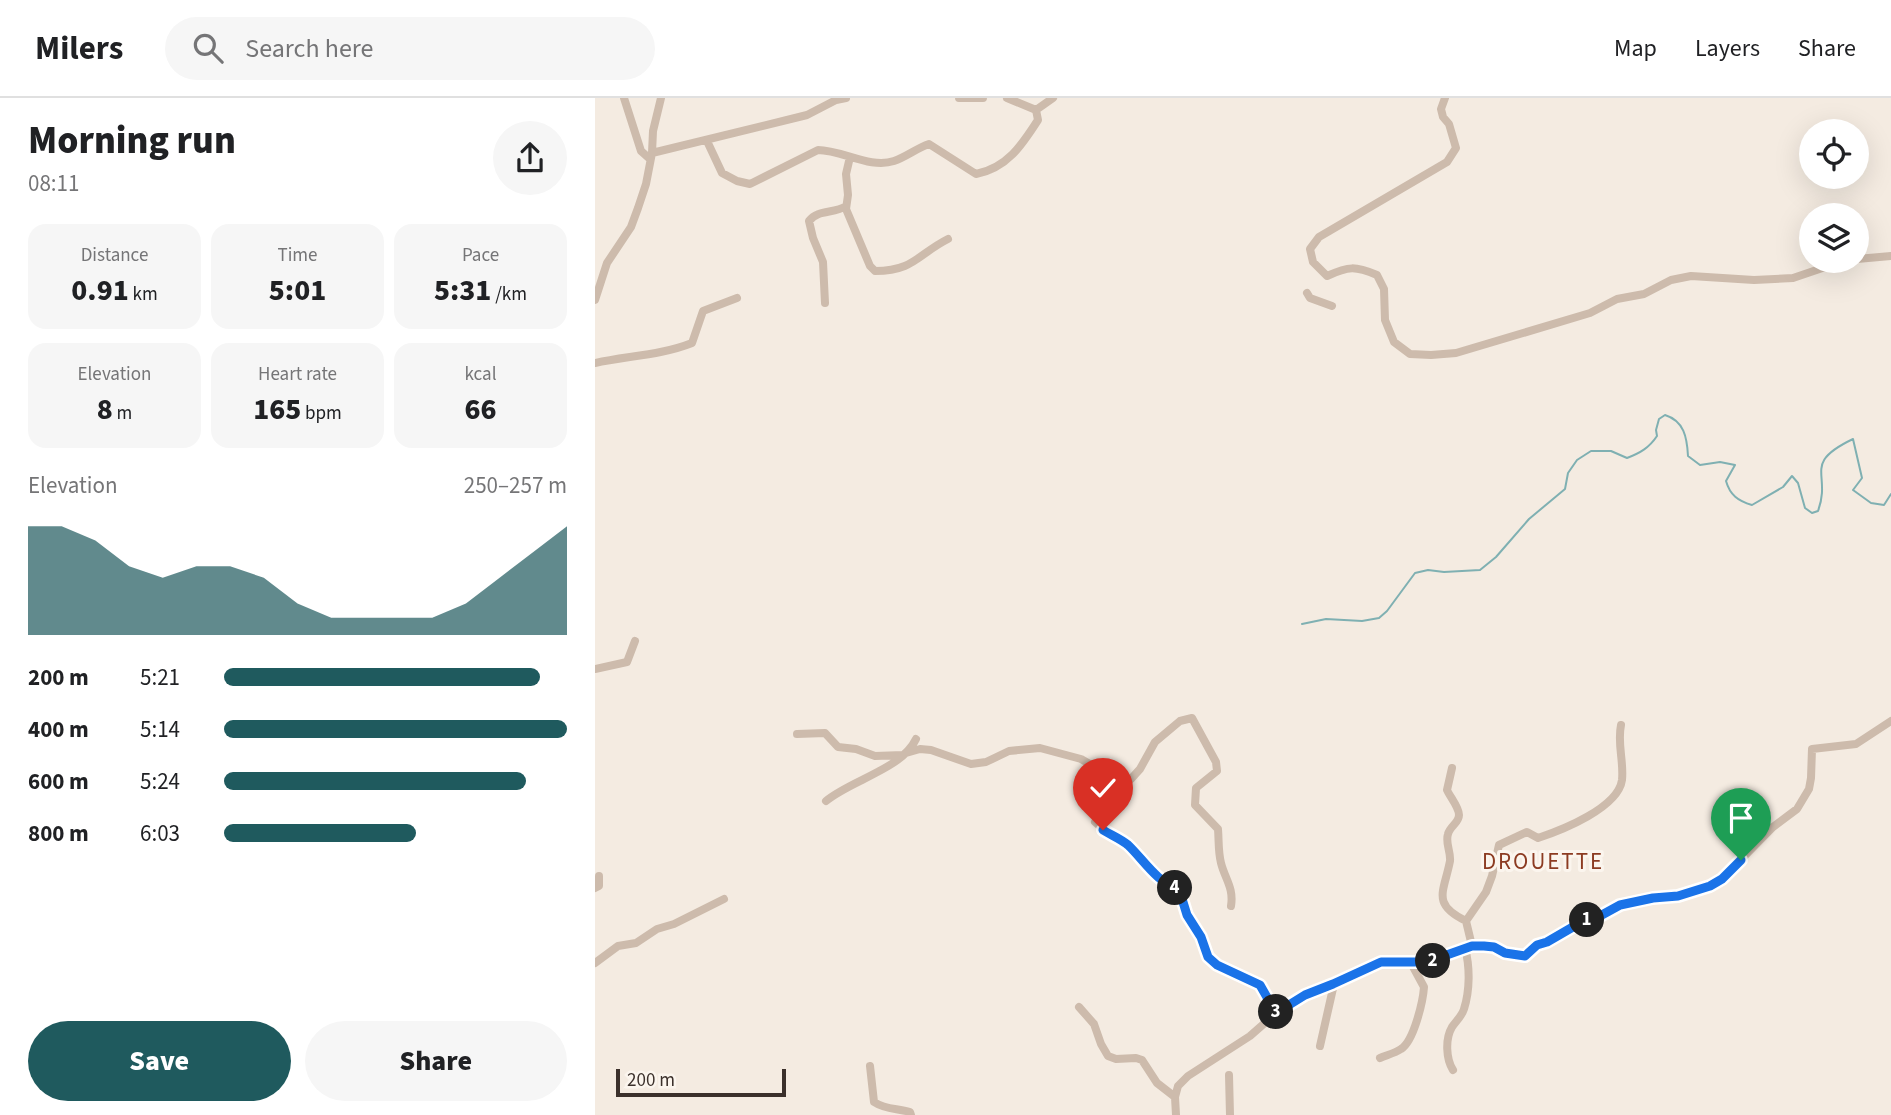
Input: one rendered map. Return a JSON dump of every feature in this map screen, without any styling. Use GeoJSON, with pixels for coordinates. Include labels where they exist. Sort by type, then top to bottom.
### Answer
{"type":"FeatureCollection","features":[{"type":"Feature","properties":{"kind":"street"},"geometry":{"type":"LineString","coordinates":[[624,98],[641,151],[651,156],[807,115],[835,100],[846,98]]}},
{"type":"Feature","properties":{"kind":"street"},"geometry":{"type":"LineString","coordinates":[[595,300],[607,262],[631,227],[646,184],[653,131],[661,98]]}},
{"type":"Feature","properties":{"kind":"street"},"geometry":{"type":"LineString","coordinates":[[959,98],[983,98]]}},
{"type":"Feature","properties":{"kind":"street"},"geometry":{"type":"LineString","coordinates":[[1007,98],[1036,110]]}},
{"type":"Feature","properties":{"kind":"street"},"geometry":{"type":"LineString","coordinates":[[1036,110],[1053,98]]}},
{"type":"Feature","properties":{"kind":"street"},"geometry":{"type":"LineString","coordinates":[[1445,98],[1441,109],[1456,148],[1447,162],[1319,237],[1310,249],[1313,262],[1327,276],[1357,267],[1377,275],[1384,289],[1385,320],[1394,342],[1409,354],[1456,353],[1590,313],[1616,299],[1644,294],[1671,280],[1691,276],[1793,278],[1808,273]]}},
{"type":"Feature","properties":{"kind":"street"},"geometry":{"type":"LineString","coordinates":[[707,141],[722,173],[750,184],[818,150],[892,162],[929,144],[977,174],[999,167],[1023,144],[1038,120],[1036,110]]}},
{"type":"Feature","properties":{"kind":"street"},"geometry":{"type":"LineString","coordinates":[[850,157],[846,174],[846,214],[860,247],[875,271],[890,271],[912,264],[948,239]]}},
{"type":"Feature","properties":{"kind":"street"},"geometry":{"type":"LineString","coordinates":[[825,303],[824,262],[813,238],[810,222],[820,213],[836,212],[846,206]]}},
{"type":"Feature","properties":{"kind":"street"},"geometry":{"type":"LineString","coordinates":[[1869,257],[1891,256]]}},
{"type":"Feature","properties":{"kind":"street"},"geometry":{"type":"LineString","coordinates":[[1307,293],[1310,298],[1332,306]]}},
{"type":"Feature","properties":{"kind":"street"},"geometry":{"type":"LineString","coordinates":[[595,363],[676,349],[692,343],[703,311],[737,298]]}},
{"type":"Feature","properties":{"kind":"street"},"geometry":{"type":"LineString","coordinates":[[595,669],[627,662],[635,641]]}},
{"type":"Feature","properties":{"kind":"street"},"geometry":{"type":"LineString","coordinates":[[797,734],[825,733],[838,747],[856,749],[875,756],[931,750],[971,764],[986,762],[1009,751],[1040,748],[1081,759],[1119,781],[1131,779],[1140,769],[1155,742],[1180,721],[1192,718],[1216,762],[1217,771],[1196,788],[1195,805],[1218,829],[1219,856],[1232,890],[1231,906]]}},
{"type":"Feature","properties":{"kind":"street"},"geometry":{"type":"LineString","coordinates":[[1176,1115],[1175,1097],[1178,1086],[1197,1069],[1250,1036],[1276,1013],[1305,995],[1381,962],[1437,960],[1469,947],[1484,946],[1525,956],[1537,945],[1620,905],[1678,896],[1710,886],[1722,879],[1773,827],[1797,809],[1809,789],[1812,749],[1856,744],[1891,722]]}},
{"type":"Feature","properties":{"kind":"street"},"geometry":{"type":"LineString","coordinates":[[1453,1070],[1447,1052],[1448,1041],[1451,1030],[1465,1008],[1469,974],[1466,921],[1486,892],[1497,848],[1502,842],[1527,832],[1538,838],[1569,828],[1614,797],[1620,788],[1622,777],[1618,738],[1621,725]]}},
{"type":"Feature","properties":{"kind":"street"},"geometry":{"type":"LineString","coordinates":[[826,801],[905,754],[916,739]]}},
{"type":"Feature","properties":{"kind":"street"},"geometry":{"type":"LineString","coordinates":[[1452,768],[1447,790],[1459,816],[1447,836],[1450,860],[1445,873],[1443,901],[1447,910],[1466,921]]}},
{"type":"Feature","properties":{"kind":"street"},"geometry":{"type":"LineString","coordinates":[[1095,822],[1127,844],[1140,860],[1172,887],[1179,889],[1187,915],[1201,937],[1208,957],[1217,965],[1260,985],[1276,1013]]}},
{"type":"Feature","properties":{"kind":"street"},"geometry":{"type":"LineString","coordinates":[[595,888],[599,886],[599,876]]}},
{"type":"Feature","properties":{"kind":"street"},"geometry":{"type":"LineString","coordinates":[[595,962],[618,946],[636,943],[657,929],[674,924],[724,899]]}},
{"type":"Feature","properties":{"kind":"street"},"geometry":{"type":"LineString","coordinates":[[1380,1058],[1401,1049],[1411,1038],[1424,987],[1411,963]]}},
{"type":"Feature","properties":{"kind":"street"},"geometry":{"type":"LineString","coordinates":[[1320,1046],[1333,984]]}},
{"type":"Feature","properties":{"kind":"street"},"geometry":{"type":"LineString","coordinates":[[1079,1007],[1094,1024],[1108,1056],[1142,1060],[1157,1083],[1175,1097]]}},
{"type":"Feature","properties":{"kind":"street"},"geometry":{"type":"LineString","coordinates":[[870,1066],[874,1102],[882,1108],[901,1109],[911,1115]]}},
{"type":"Feature","properties":{"kind":"street"},"geometry":{"type":"LineString","coordinates":[[1229,1075],[1230,1115]]}},
{"type":"Feature","properties":{"kind":"waterway"},"geometry":{"type":"LineString","coordinates":[[1302,624],[1326,619],[1362,621],[1379,618],[1415,573],[1428,570],[1480,570],[1496,557],[1529,519],[1565,489],[1568,473],[1577,460],[1591,451],[1611,451],[1627,458],[1636,454],[1657,436],[1659,419],[1665,415],[1680,426],[1685,436],[1688,456],[1700,465],[1720,462],[1735,465],[1726,481],[1728,486],[1732,494],[1752,505],[1783,487],[1792,476],[1798,483],[1805,508],[1812,513],[1818,511],[1823,463],[1828,455],[1853,439],[1862,478],[1853,490],[1871,503],[1884,505],[1891,494]]}},
{"type":"Feature","properties":{"kind":"district","name":"DROUETTE"},"geometry":{"type":"Point","coordinates":[1543,861]}},
{"type":"Feature","properties":{"kind":"route"},"geometry":{"type":"LineString","coordinates":[[1103,830],[1127,844],[1140,860],[1172,887],[1179,889],[1187,915],[1201,937],[1208,957],[1217,965],[1260,985],[1276,1013],[1305,995],[1381,962],[1427,962],[1472,946],[1494,947],[1515,956],[1525,956],[1537,945],[1620,905],[1678,896],[1710,886],[1722,879],[1741,860]]}}]}
